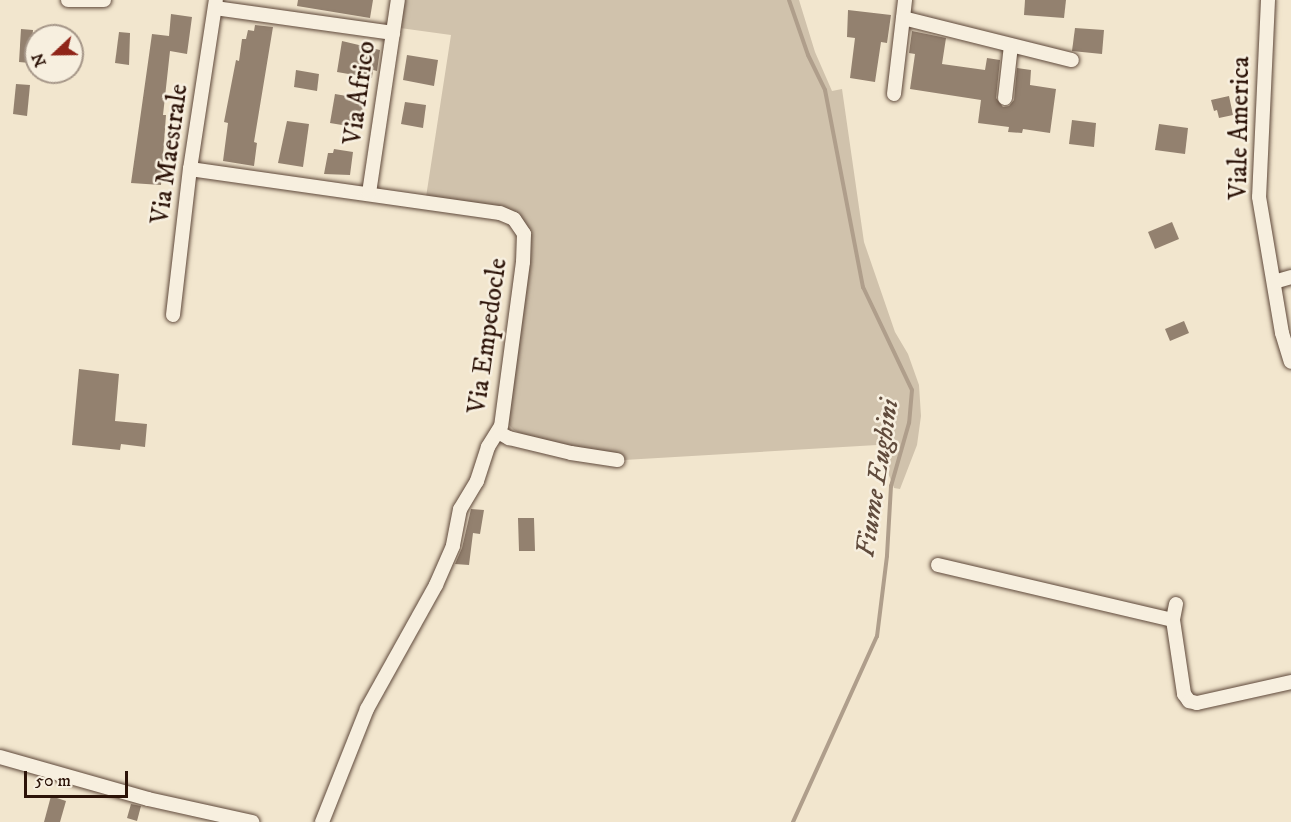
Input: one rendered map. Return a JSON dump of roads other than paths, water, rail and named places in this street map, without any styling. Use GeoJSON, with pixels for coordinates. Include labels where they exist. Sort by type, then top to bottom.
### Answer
{"type":"FeatureCollection","features":[{"type":"Feature","properties":{"kind":"street"},"geometry":{"type":"LineString","coordinates":[[68,0],[104,0]]}},
{"type":"Feature","properties":{"kind":"street","name":"Via Africo"},"geometry":{"type":"LineString","coordinates":[[369,193],[398,0]]}},
{"type":"Feature","properties":{"kind":"street"},"geometry":{"type":"LineString","coordinates":[[894,94],[905,0]]}},
{"type":"Feature","properties":{"kind":"street","name":"Viale America"},"geometry":{"type":"LineString","coordinates":[[1268,0],[1259,197],[1282,333],[1291,362]]}},
{"type":"Feature","properties":{"kind":"street"},"geometry":{"type":"LineString","coordinates":[[215,4],[393,33]]}},
{"type":"Feature","properties":{"kind":"street","name":"Via Maestrale"},"geometry":{"type":"LineString","coordinates":[[173,315],[190,169],[215,4]]}},
{"type":"Feature","properties":{"kind":"street"},"geometry":{"type":"LineString","coordinates":[[903,18],[1072,60]]}},
{"type":"Feature","properties":{"kind":"street"},"geometry":{"type":"LineString","coordinates":[[1005,98],[1011,45]]}},
{"type":"Feature","properties":{"kind":"street","name":"Via Empedocle"},"geometry":{"type":"LineString","coordinates":[[190,169],[500,213],[514,219],[521,227],[525,244],[505,409],[498,432],[488,447],[477,481],[460,509],[453,546],[436,585],[367,709],[322,822]]}},
{"type":"Feature","properties":{"kind":"street"},"geometry":{"type":"LineString","coordinates":[[1274,282],[1291,277]]}},
{"type":"Feature","properties":{"kind":"street"},"geometry":{"type":"LineString","coordinates":[[498,432],[509,438],[571,453],[617,460]]}},
{"type":"Feature","properties":{"kind":"street"},"geometry":{"type":"LineString","coordinates":[[938,565],[1173,620]]}},
{"type":"Feature","properties":{"kind":"street"},"geometry":{"type":"LineString","coordinates":[[1176,604],[1173,620],[1184,694],[1189,701],[1197,703],[1291,682]]}},
{"type":"Feature","properties":{"kind":"street"},"geometry":{"type":"LineString","coordinates":[[0,757],[148,799],[252,822]]}},
{"type":"Feature","properties":{"kind":"waterway","name":"Fiume Eughini"},"geometry":{"type":"LineString","coordinates":[[789,0],[808,55],[825,90],[863,287],[912,390],[909,423],[891,486],[887,556],[877,636],[793,822]]}}]}
